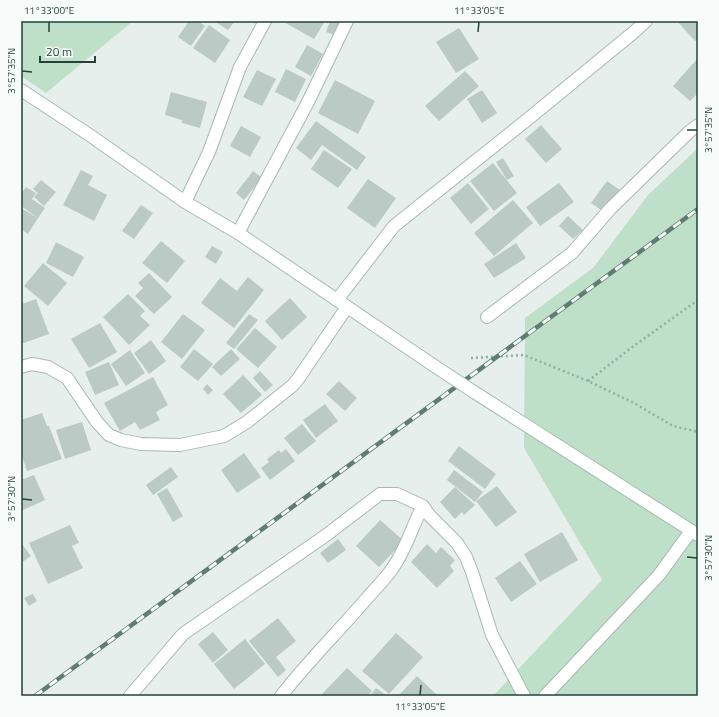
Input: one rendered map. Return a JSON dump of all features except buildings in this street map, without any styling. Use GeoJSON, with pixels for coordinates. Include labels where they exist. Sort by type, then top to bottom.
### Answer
{"type":"FeatureCollection","features":[{"type":"Feature","properties":{"kind":"street"},"geometry":{"type":"LineString","coordinates":[[185,202],[209,152],[240,67],[265,21]]}},
{"type":"Feature","properties":{"kind":"street"},"geometry":{"type":"LineString","coordinates":[[238,233],[308,102],[347,21]]}},
{"type":"Feature","properties":{"kind":"street"},"geometry":{"type":"LineString","coordinates":[[337,300],[394,226],[528,119],[646,21]]}},
{"type":"Feature","properties":{"kind":"street"},"geometry":{"type":"LineString","coordinates":[[21,90],[91,136],[185,202],[238,233],[436,367],[694,533],[659,575],[545,696]]}},
{"type":"Feature","properties":{"kind":"street"},"geometry":{"type":"LineString","coordinates":[[487,317],[572,253],[610,209],[690,130],[698,125]]}},
{"type":"Feature","properties":{"kind":"street"},"geometry":{"type":"LineString","coordinates":[[21,367],[32,364],[48,367],[67,378],[97,422],[109,435],[121,440],[141,444],[180,445],[224,436],[247,422],[292,386],[347,307]]}},
{"type":"Feature","properties":{"kind":"street"},"geometry":{"type":"LineString","coordinates":[[130,696],[183,634],[325,536],[380,494],[397,494],[423,506],[429,515],[457,543],[466,557],[472,572],[492,635],[524,696]]}},
{"type":"Feature","properties":{"kind":"street"},"geometry":{"type":"LineString","coordinates":[[282,696],[314,656],[392,570],[402,553],[423,506]]}},
{"type":"Feature","properties":{"kind":"path"},"geometry":{"type":"LineString","coordinates":[[588,381],[698,300]]}},
{"type":"Feature","properties":{"kind":"path"},"geometry":{"type":"LineString","coordinates":[[471,358],[524,355],[588,381],[634,403],[673,426],[698,432]]}},
{"type":"Feature","properties":{"kind":"green space"},"geometry":{"type":"Polygon","coordinates":[[[21,21],[133,21],[46,93],[21,76],[21,21]]]}},
{"type":"Feature","properties":{"kind":"green space"},"geometry":{"type":"Polygon","coordinates":[[[698,148],[698,696],[493,696],[602,580],[524,448],[525,318],[593,268],[648,195],[698,148]]]}},
{"type":"Feature","properties":{"kind":"railway"},"geometry":{"type":"LineString","coordinates":[[35,696],[698,209]]}}]}
